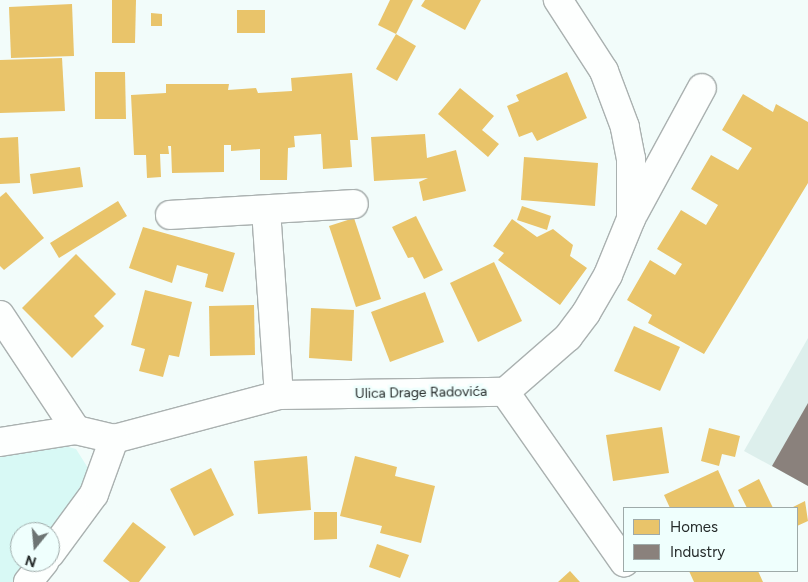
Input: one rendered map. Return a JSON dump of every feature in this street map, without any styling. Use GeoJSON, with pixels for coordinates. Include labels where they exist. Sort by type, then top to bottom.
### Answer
{"type":"FeatureCollection","features":[{"type":"Feature","properties":{"kind":"street"},"geometry":{"type":"LineString","coordinates":[[558,0],[604,71],[625,127],[631,159],[631,219]]}},
{"type":"Feature","properties":{"kind":"street"},"geometry":{"type":"LineString","coordinates":[[505,392],[568,337],[586,313],[608,276],[631,219],[702,88]]}},
{"type":"Feature","properties":{"kind":"street"},"geometry":{"type":"LineString","coordinates":[[170,215],[354,204]]}},
{"type":"Feature","properties":{"kind":"street"},"geometry":{"type":"LineString","coordinates":[[266,210],[279,395]]}},
{"type":"Feature","properties":{"kind":"street"},"geometry":{"type":"LineString","coordinates":[[0,315],[76,430]]}},
{"type":"Feature","properties":{"kind":"street","name":"Ulica Drage Radovića"},"geometry":{"type":"LineString","coordinates":[[114,439],[279,395],[505,392],[623,561]]}},
{"type":"Feature","properties":{"kind":"street"},"geometry":{"type":"LineString","coordinates":[[0,442],[76,430],[114,439],[94,494],[60,540]]}},
{"type":"Feature","properties":{"kind":"street"},"geometry":{"type":"LineString","coordinates":[[28,582],[36,572]]}},
{"type":"Feature","properties":{"kind":"shaded area"},"geometry":{"type":"Polygon","coordinates":[[[808,338],[808,486],[744,451],[808,338]]]}},
{"type":"Feature","properties":{"kind":"shaded area"},"geometry":{"type":"Polygon","coordinates":[[[57,444],[76,449],[88,468],[88,483],[58,522],[10,522],[10,572],[24,572],[16,582],[0,582],[0,453],[57,444]]]}},
{"type":"Feature","properties":{"kind":"building: Homes"},"geometry":{"type":"Polygon","coordinates":[[[112,0],[136,0],[135,43],[112,43],[112,0]]]}},
{"type":"Feature","properties":{"kind":"building: Homes"},"geometry":{"type":"Polygon","coordinates":[[[390,0],[413,0],[396,34],[378,25],[390,0]]]}},
{"type":"Feature","properties":{"kind":"building: Homes"},"geometry":{"type":"Polygon","coordinates":[[[425,0],[481,0],[465,30],[421,6],[425,0]]]}},
{"type":"Feature","properties":{"kind":"building: Homes"},"geometry":{"type":"Polygon","coordinates":[[[72,4],[74,56],[11,58],[9,7],[72,4]]]}},
{"type":"Feature","properties":{"kind":"building: Homes"},"geometry":{"type":"Polygon","coordinates":[[[237,10],[265,10],[265,33],[237,33],[237,10]]]}},
{"type":"Feature","properties":{"kind":"building: Homes"},"geometry":{"type":"Polygon","coordinates":[[[151,13],[162,14],[162,26],[151,26],[151,13]]]}},
{"type":"Feature","properties":{"kind":"building: Homes"},"geometry":{"type":"Polygon","coordinates":[[[396,34],[416,46],[397,81],[376,69],[396,34]]]}},
{"type":"Feature","properties":{"kind":"building: Homes"},"geometry":{"type":"Polygon","coordinates":[[[62,58],[65,111],[0,113],[0,60],[62,58]]]}},
{"type":"Feature","properties":{"kind":"building: Homes"},"geometry":{"type":"Polygon","coordinates":[[[95,72],[125,72],[126,119],[95,119],[95,72]]]}},
{"type":"Feature","properties":{"kind":"building: Homes"},"geometry":{"type":"Polygon","coordinates":[[[567,72],[587,118],[537,141],[532,132],[519,137],[507,106],[519,101],[516,95],[567,72]]]}},
{"type":"Feature","properties":{"kind":"building: Homes"},"geometry":{"type":"Polygon","coordinates":[[[352,73],[358,140],[350,140],[352,167],[323,169],[321,134],[294,136],[295,147],[288,148],[287,180],[260,180],[260,149],[231,151],[231,145],[224,145],[224,172],[172,173],[171,146],[168,146],[169,154],[160,154],[161,177],[147,178],[146,155],[134,155],[131,95],[166,93],[166,84],[229,84],[228,90],[256,88],[258,93],[292,91],[291,78],[352,73]]]}},
{"type":"Feature","properties":{"kind":"building: Homes"},"geometry":{"type":"Polygon","coordinates":[[[460,88],[494,116],[482,130],[499,144],[488,157],[438,114],[460,88]]]}},
{"type":"Feature","properties":{"kind":"building: Homes"},"geometry":{"type":"Polygon","coordinates":[[[743,94],[773,112],[776,104],[808,122],[808,183],[704,354],[648,323],[652,315],[627,300],[650,260],[675,275],[682,264],[657,249],[681,210],[706,225],[718,205],[691,189],[711,155],[738,170],[752,148],[722,130],[743,94]]]}},
{"type":"Feature","properties":{"kind":"building: Homes"},"geometry":{"type":"Polygon","coordinates":[[[425,134],[427,158],[456,150],[466,191],[423,201],[419,182],[428,178],[374,181],[371,137],[425,134]]]}},
{"type":"Feature","properties":{"kind":"building: Homes"},"geometry":{"type":"Polygon","coordinates":[[[18,137],[20,183],[0,184],[0,138],[18,137]]]}},
{"type":"Feature","properties":{"kind":"building: Homes"},"geometry":{"type":"Polygon","coordinates":[[[524,157],[598,163],[595,206],[521,200],[524,157]]]}},
{"type":"Feature","properties":{"kind":"building: Homes"},"geometry":{"type":"Polygon","coordinates":[[[80,167],[83,187],[33,194],[30,174],[80,167]]]}},
{"type":"Feature","properties":{"kind":"building: Homes"},"geometry":{"type":"Polygon","coordinates":[[[6,192],[44,238],[4,270],[0,266],[0,197],[6,192]]]}},
{"type":"Feature","properties":{"kind":"building: Homes"},"geometry":{"type":"Polygon","coordinates":[[[118,201],[127,216],[59,258],[50,243],[118,201]]]}},
{"type":"Feature","properties":{"kind":"building: Homes"},"geometry":{"type":"Polygon","coordinates":[[[522,206],[551,216],[547,230],[517,220],[522,206]]]}},
{"type":"Feature","properties":{"kind":"building: Homes"},"geometry":{"type":"Polygon","coordinates":[[[416,216],[443,270],[424,279],[413,257],[408,258],[392,227],[416,216]]]}},
{"type":"Feature","properties":{"kind":"building: Homes"},"geometry":{"type":"Polygon","coordinates":[[[354,218],[381,299],[356,307],[329,226],[354,218]]]}},
{"type":"Feature","properties":{"kind":"building: Homes"},"geometry":{"type":"Polygon","coordinates":[[[512,219],[537,237],[553,229],[573,245],[570,256],[587,268],[560,305],[498,260],[504,253],[493,246],[512,219]]]}},
{"type":"Feature","properties":{"kind":"building: Homes"},"geometry":{"type":"Polygon","coordinates":[[[143,227],[235,253],[223,292],[205,287],[208,274],[177,265],[172,283],[129,268],[143,227]]]}},
{"type":"Feature","properties":{"kind":"building: Homes"},"geometry":{"type":"Polygon","coordinates":[[[76,254],[116,294],[94,316],[104,326],[72,358],[22,308],[76,254]]]}},
{"type":"Feature","properties":{"kind":"building: Homes"},"geometry":{"type":"Polygon","coordinates":[[[494,262],[522,321],[478,342],[450,283],[494,262]]]}},
{"type":"Feature","properties":{"kind":"building: Homes"},"geometry":{"type":"Polygon","coordinates":[[[145,290],[192,302],[179,357],[169,355],[163,377],[139,371],[145,349],[131,345],[145,290]]]}},
{"type":"Feature","properties":{"kind":"building: Homes"},"geometry":{"type":"Polygon","coordinates":[[[425,292],[444,342],[390,362],[371,312],[425,292]]]}},
{"type":"Feature","properties":{"kind":"building: Homes"},"geometry":{"type":"Polygon","coordinates":[[[254,305],[255,355],[210,356],[209,306],[254,305]]]}},
{"type":"Feature","properties":{"kind":"building: Homes"},"geometry":{"type":"Polygon","coordinates":[[[311,308],[354,310],[352,361],[309,358],[311,308]]]}},
{"type":"Feature","properties":{"kind":"building: Homes"},"geometry":{"type":"Polygon","coordinates":[[[634,326],[680,347],[660,391],[614,371],[634,326]]]}},
{"type":"Feature","properties":{"kind":"building: Homes"},"geometry":{"type":"Polygon","coordinates":[[[662,427],[669,473],[613,481],[606,435],[662,427]]]}},
{"type":"Feature","properties":{"kind":"building: Homes"},"geometry":{"type":"Polygon","coordinates":[[[709,428],[740,436],[735,457],[722,454],[719,466],[701,461],[709,428]]]}},
{"type":"Feature","properties":{"kind":"building: Homes"},"geometry":{"type":"Polygon","coordinates":[[[307,456],[311,510],[258,514],[254,461],[307,456]]]}},
{"type":"Feature","properties":{"kind":"building: Homes"},"geometry":{"type":"Polygon","coordinates":[[[355,456],[397,467],[395,476],[435,486],[421,543],[380,533],[382,526],[340,516],[355,456]]]}},
{"type":"Feature","properties":{"kind":"building: Homes"},"geometry":{"type":"Polygon","coordinates":[[[211,468],[234,515],[194,536],[170,489],[211,468]]]}},
{"type":"Feature","properties":{"kind":"building: Homes"},"geometry":{"type":"Polygon","coordinates":[[[718,470],[735,507],[670,507],[664,495],[718,470]]]}},
{"type":"Feature","properties":{"kind":"building: Homes"},"geometry":{"type":"Polygon","coordinates":[[[759,479],[773,507],[746,507],[738,490],[759,479]]]}},
{"type":"Feature","properties":{"kind":"building: Homes"},"geometry":{"type":"Polygon","coordinates":[[[805,501],[808,521],[798,526],[798,507],[793,507],[805,501]]]}},
{"type":"Feature","properties":{"kind":"building: Homes"},"geometry":{"type":"Polygon","coordinates":[[[314,512],[337,512],[337,539],[314,540],[314,512]]]}},
{"type":"Feature","properties":{"kind":"building: Homes"},"geometry":{"type":"Polygon","coordinates":[[[133,522],[166,547],[139,582],[130,582],[103,561],[133,522]]]}},
{"type":"Feature","properties":{"kind":"building: Homes"},"geometry":{"type":"Polygon","coordinates":[[[377,544],[409,555],[400,578],[369,567],[377,544]]]}},
{"type":"Feature","properties":{"kind":"building: Homes"},"geometry":{"type":"Polygon","coordinates":[[[570,571],[580,582],[558,582],[570,571]]]}},
{"type":"Feature","properties":{"kind":"building: Homes"},"geometry":{"type":"Polygon","coordinates":[[[689,572],[758,572],[763,582],[694,582],[689,572]]]}},
{"type":"Feature","properties":{"kind":"building: Industry"},"geometry":{"type":"Polygon","coordinates":[[[808,403],[808,486],[772,466],[808,403]]]}}]}
